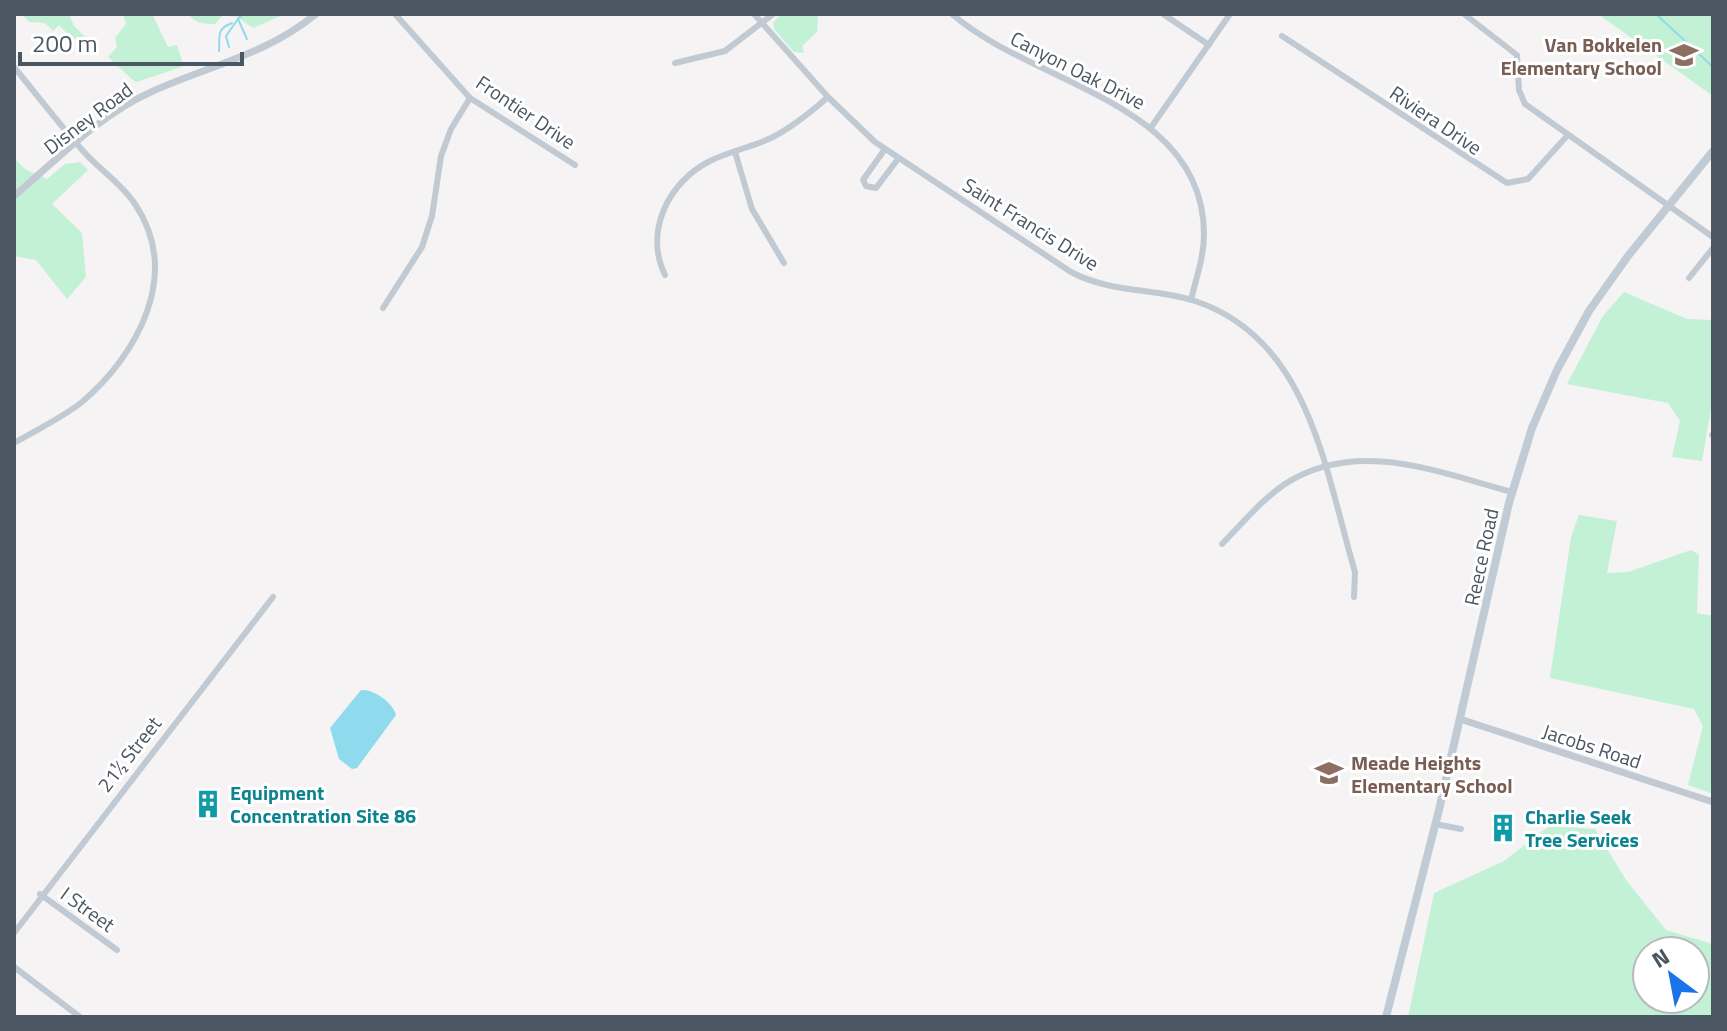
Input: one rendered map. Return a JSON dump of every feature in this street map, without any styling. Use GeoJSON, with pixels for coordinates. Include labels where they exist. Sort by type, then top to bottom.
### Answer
{"type":"FeatureCollection","features":[{"type":"Feature","properties":{"kind":"main road","name":"Reece Road"},"geometry":{"type":"LineString","coordinates":[[1386,1017],[1435,824],[1512,492],[1532,428],[1572,341],[1608,283],[1713,151]]}},
{"type":"Feature","properties":{"kind":"street","name":"Disney Road"},"geometry":{"type":"LineString","coordinates":[[14,196],[77,143],[137,99],[260,51],[316,14]]}},
{"type":"Feature","properties":{"kind":"street","name":"Frontier Drive"},"geometry":{"type":"LineString","coordinates":[[395,14],[470,98],[575,165]]}},
{"type":"Feature","properties":{"kind":"street","name":"Saint Francis Drive"},"geometry":{"type":"LineString","coordinates":[[754,14],[828,97],[885,149],[1082,278],[1105,287],[1191,300],[1247,326],[1281,362],[1305,406],[1355,572],[1354,597]]}},
{"type":"Feature","properties":{"kind":"street"},"geometry":{"type":"LineString","coordinates":[[675,63],[725,51],[773,14]]}},
{"type":"Feature","properties":{"kind":"street","name":"Canyon Oak Drive"},"geometry":{"type":"LineString","coordinates":[[952,14],[1003,51],[1152,126],[1184,164],[1199,198],[1203,253],[1191,300]]}},
{"type":"Feature","properties":{"kind":"street"},"geometry":{"type":"LineString","coordinates":[[1163,14],[1209,45]]}},
{"type":"Feature","properties":{"kind":"street"},"geometry":{"type":"LineString","coordinates":[[1152,126],[1230,14]]}},
{"type":"Feature","properties":{"kind":"street"},"geometry":{"type":"LineString","coordinates":[[1464,14],[1517,55],[1519,90],[1525,104],[1567,136],[1670,203],[1713,237]]}},
{"type":"Feature","properties":{"kind":"street","name":"Riviera Drive"},"geometry":{"type":"LineString","coordinates":[[1282,36],[1507,183],[1528,179],[1567,136]]}},
{"type":"Feature","properties":{"kind":"street"},"geometry":{"type":"LineString","coordinates":[[14,67],[77,143],[122,187],[141,215],[152,249],[153,291],[142,329],[83,401],[14,443]]}},
{"type":"Feature","properties":{"kind":"street"},"geometry":{"type":"LineString","coordinates":[[665,275],[656,257],[656,244],[666,204],[696,170],[791,127],[828,97]]}},
{"type":"Feature","properties":{"kind":"street"},"geometry":{"type":"LineString","coordinates":[[383,308],[422,247],[432,216],[441,156],[451,129],[470,98]]}},
{"type":"Feature","properties":{"kind":"street"},"geometry":{"type":"LineString","coordinates":[[885,149],[863,180],[866,186],[876,188],[898,159]]}},
{"type":"Feature","properties":{"kind":"street"},"geometry":{"type":"LineString","coordinates":[[735,152],[752,209],[784,263]]}},
{"type":"Feature","properties":{"kind":"street"},"geometry":{"type":"LineString","coordinates":[[1689,278],[1713,248]]}},
{"type":"Feature","properties":{"kind":"street"},"geometry":{"type":"LineString","coordinates":[[1222,544],[1268,497],[1298,477],[1347,461],[1394,461],[1512,492]]}},
{"type":"Feature","properties":{"kind":"street","name":"21½ Street"},"geometry":{"type":"LineString","coordinates":[[14,933],[40,894],[273,597]]}},
{"type":"Feature","properties":{"kind":"street","name":"Jacobs Road"},"geometry":{"type":"LineString","coordinates":[[1460,719],[1713,802]]}},
{"type":"Feature","properties":{"kind":"street"},"geometry":{"type":"LineString","coordinates":[[1435,824],[1461,829]]}},
{"type":"Feature","properties":{"kind":"street","name":"I Street"},"geometry":{"type":"LineString","coordinates":[[40,894],[117,950]]}},
{"type":"Feature","properties":{"kind":"street"},"geometry":{"type":"LineString","coordinates":[[14,967],[80,1017]]}},
{"type":"Feature","properties":{"kind":"green space"},"geometry":{"type":"Polygon","coordinates":[[[22,14],[69,14],[74,26],[96,48],[70,36],[59,25],[53,31],[45,23],[29,22],[22,14]]]}},
{"type":"Feature","properties":{"kind":"green space"},"geometry":{"type":"Polygon","coordinates":[[[123,14],[152,14],[168,47],[177,45],[184,66],[134,81],[108,57],[117,47],[115,38],[126,24],[123,14]]]}},
{"type":"Feature","properties":{"kind":"green space"},"geometry":{"type":"Polygon","coordinates":[[[189,14],[285,14],[253,28],[237,17],[223,15],[215,24],[207,24],[196,21],[189,14]]]}},
{"type":"Feature","properties":{"kind":"green space"},"geometry":{"type":"Polygon","coordinates":[[[781,14],[818,14],[817,32],[802,46],[804,53],[794,52],[774,29],[773,23],[781,14]]]}},
{"type":"Feature","properties":{"kind":"green space","name":"Van Bokkelen Elementary School"},"geometry":{"type":"Polygon","coordinates":[[[1598,14],[1709,14],[1713,17],[1713,96],[1598,14]]]}},
{"type":"Feature","properties":{"kind":"green space"},"geometry":{"type":"Polygon","coordinates":[[[14,158],[26,170],[47,179],[65,164],[80,162],[88,170],[52,204],[82,233],[86,277],[67,299],[36,260],[14,256],[14,158]]]}},
{"type":"Feature","properties":{"kind":"green space"},"geometry":{"type":"Polygon","coordinates":[[[1624,292],[1687,319],[1713,320],[1713,398],[1702,461],[1672,457],[1680,421],[1668,403],[1567,384],[1603,316],[1624,292]]]}},
{"type":"Feature","properties":{"kind":"green space"},"geometry":{"type":"Polygon","coordinates":[[[1579,515],[1617,521],[1607,573],[1628,572],[1691,550],[1699,555],[1697,613],[1713,616],[1713,794],[1688,785],[1703,726],[1694,709],[1550,678],[1571,537],[1579,515]]]}},
{"type":"Feature","properties":{"kind":"green space"},"geometry":{"type":"Polygon","coordinates":[[[1549,826],[1595,829],[1626,880],[1666,930],[1683,935],[1631,935],[1631,1015],[1711,1015],[1711,943],[1713,1017],[1408,1017],[1434,893],[1504,861],[1549,826]]]}},
{"type":"Feature","properties":{"kind":"water"},"geometry":{"type":"Polygon","coordinates":[[[361,690],[382,698],[396,715],[357,768],[352,769],[339,759],[330,728],[361,690]]]}},
{"type":"Feature","properties":{"kind":"waterway"},"geometry":{"type":"LineString","coordinates":[[243,14],[238,19],[247,39]]}},
{"type":"Feature","properties":{"kind":"waterway"},"geometry":{"type":"LineString","coordinates":[[1656,14],[1713,67]]}},
{"type":"Feature","properties":{"kind":"waterway"},"geometry":{"type":"LineString","coordinates":[[229,47],[226,36],[238,19]]}},
{"type":"Feature","properties":{"kind":"waterway"},"geometry":{"type":"LineString","coordinates":[[219,51],[221,31],[232,23]]}},
{"type":"Feature","properties":{"kind":"place","name":"Van Bokkelen Elementary School"},"geometry":{"type":"Point","coordinates":[1684,55]}},
{"type":"Feature","properties":{"kind":"place","name":"Meade Heights Elementary School"},"geometry":{"type":"Point","coordinates":[1329,773]}},
{"type":"Feature","properties":{"kind":"place","name":"Equipment Concentration Site 86"},"geometry":{"type":"Point","coordinates":[208,804]}},
{"type":"Feature","properties":{"kind":"place","name":"Charlie Seek Tree Services"},"geometry":{"type":"Point","coordinates":[1503,828]}}]}
